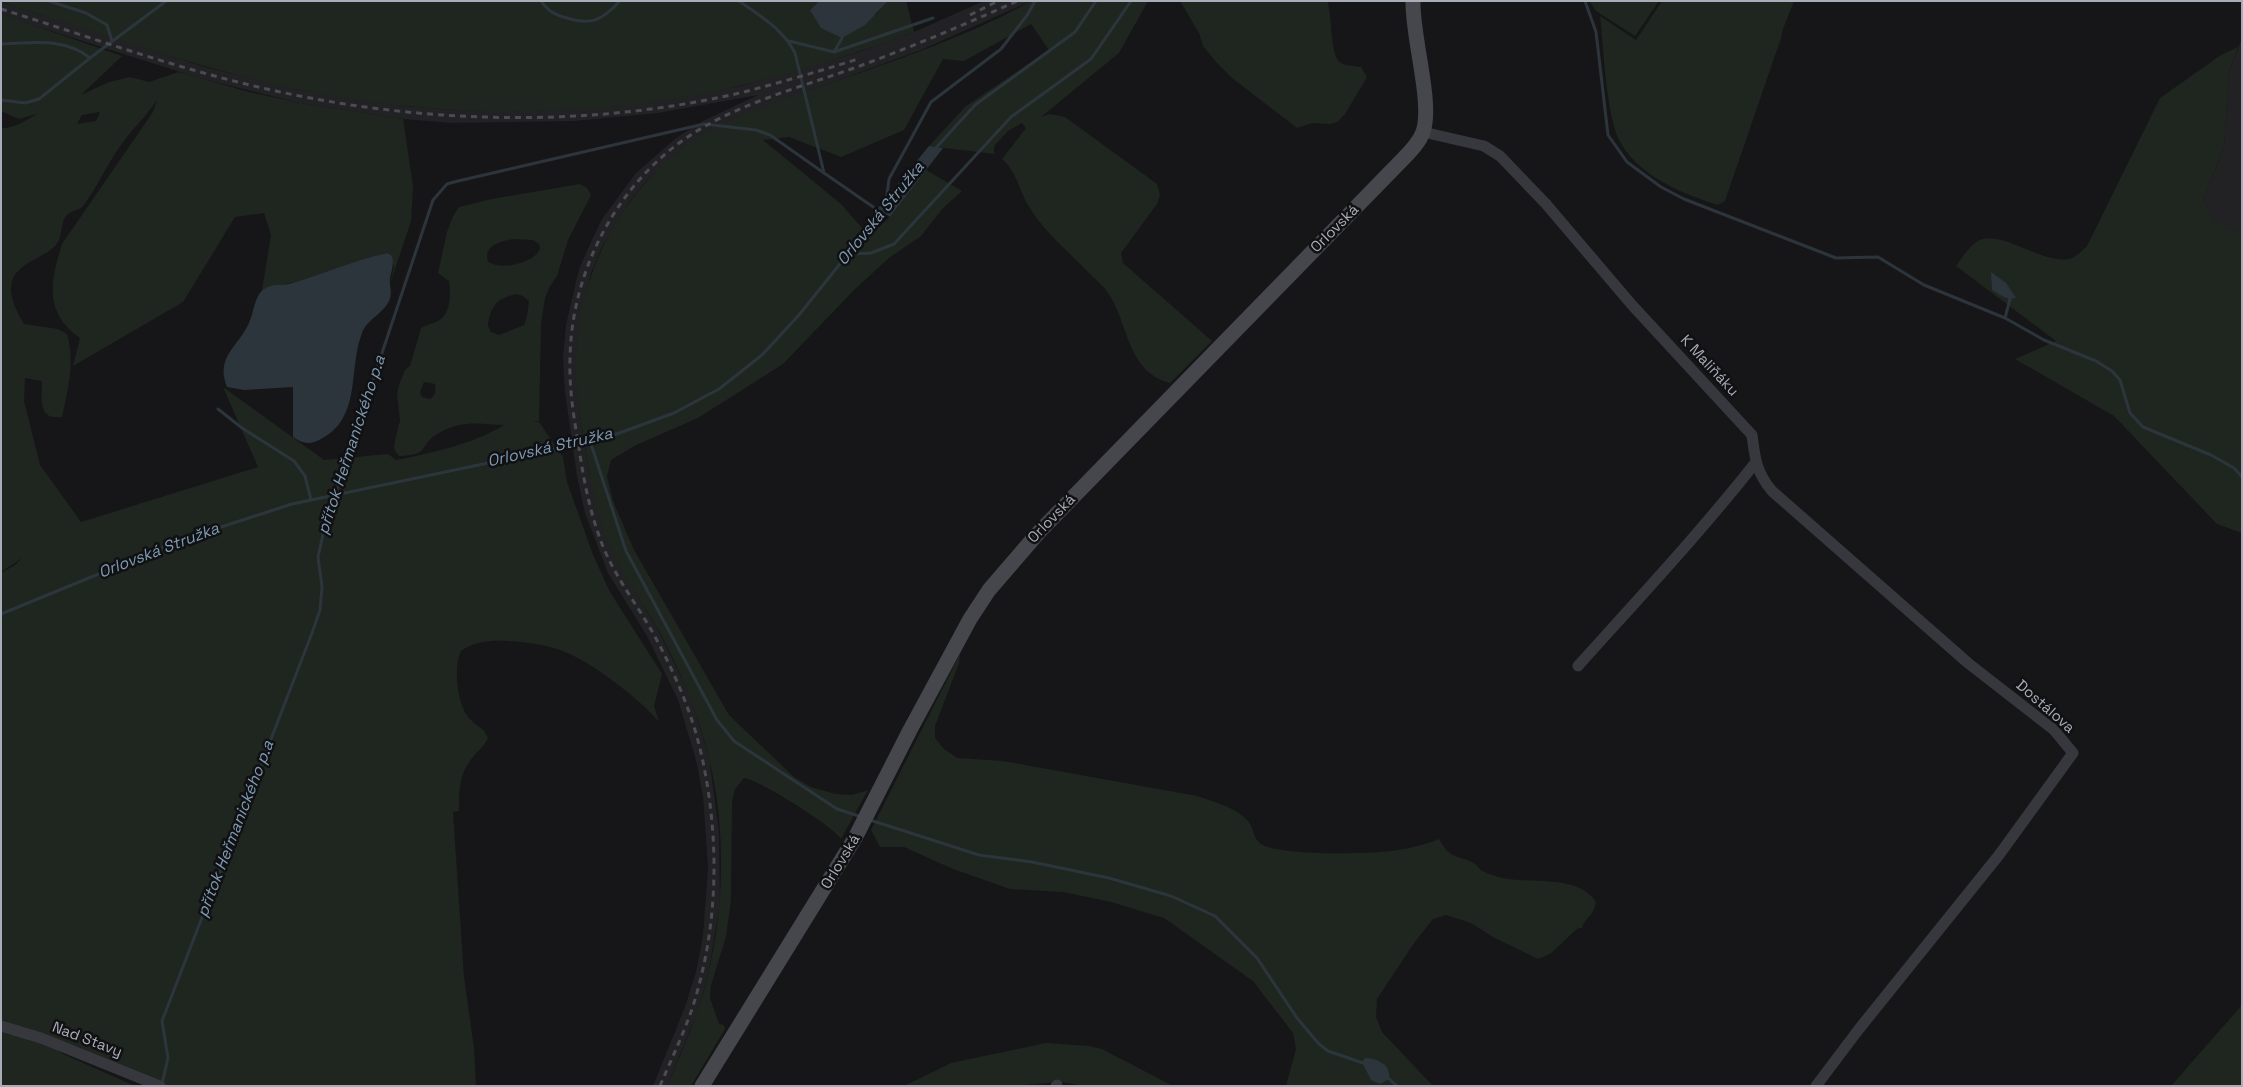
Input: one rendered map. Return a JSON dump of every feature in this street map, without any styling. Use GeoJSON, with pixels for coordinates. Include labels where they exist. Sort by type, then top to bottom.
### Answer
{"type":"FeatureCollection","features":[{"type":"Feature","properties":{"kind":"main road"},"geometry":{"type":"LineString","coordinates":[[1413,1],[1414,31],[1424,94],[1423,132]]}},
{"type":"Feature","properties":{"kind":"main road","name":"Orlovská"},"geometry":{"type":"LineString","coordinates":[[702,1086],[866,819],[953,649],[988,590],[1014,559],[1402,160],[1418,142],[1423,132]]}},
{"type":"Feature","properties":{"kind":"street","name":"K Maliňáku"},"geometry":{"type":"LineString","coordinates":[[1423,132],[1484,146],[1500,156],[1546,204],[1632,304],[1752,435],[1756,462]]}},
{"type":"Feature","properties":{"kind":"street"},"geometry":{"type":"LineString","coordinates":[[1578,666],[1717,511],[1756,462]]}},
{"type":"Feature","properties":{"kind":"street","name":"Dostálova"},"geometry":{"type":"LineString","coordinates":[[1756,462],[1761,477],[1772,491],[1968,663],[2054,730],[2073,752],[1999,855],[1859,1029],[1816,1086]]}},
{"type":"Feature","properties":{"kind":"street","name":"Nad Stavy"},"geometry":{"type":"LineString","coordinates":[[1,1026],[41,1038],[160,1086]]}},
{"type":"Feature","properties":{"kind":"shaded area"},"geometry":{"type":"Polygon","coordinates":[[[1,1],[819,1],[810,10],[876,15],[887,1],[906,1],[914,32],[808,68],[703,94],[618,106],[532,111],[489,111],[372,102],[274,84],[176,58],[1,1]]]}},
{"type":"Feature","properties":{"kind":"shaded area"},"geometry":{"type":"Polygon","coordinates":[[[984,1],[1031,1],[921,50],[738,117],[683,148],[646,181],[629,202],[602,247],[591,273],[579,327],[576,358],[580,416],[589,473],[620,567],[658,630],[690,695],[709,757],[719,831],[720,903],[708,975],[698,1011],[667,1086],[653,1086],[685,1007],[696,972],[703,936],[708,867],[703,796],[696,760],[678,700],[647,636],[608,573],[585,513],[577,476],[565,392],[563,358],[566,325],[579,269],[591,242],[602,219],[636,173],[676,138],[703,121],[758,95],[658,113],[574,121],[452,123],[403,119],[300,103],[199,78],[1,15],[1,2],[208,68],[302,90],[404,106],[453,110],[517,111],[573,109],[656,101],[741,86],[856,53],[914,32],[984,1]]]}},
{"type":"Feature","properties":{"kind":"shaded area"},"geometry":{"type":"Polygon","coordinates":[[[1031,1],[1148,1],[1119,53],[1041,117],[1050,114],[1065,117],[1157,184],[1160,195],[1157,204],[1121,253],[1123,263],[1212,341],[1170,383],[1156,377],[1146,369],[1131,347],[1108,293],[1041,224],[1028,205],[1011,170],[1002,159],[1026,128],[1022,123],[1008,131],[994,146],[994,154],[929,146],[966,106],[1049,50],[1031,24],[964,61],[943,59],[904,130],[841,157],[789,137],[763,140],[841,204],[861,227],[872,233],[890,217],[926,170],[962,191],[943,208],[921,236],[889,258],[855,289],[783,364],[698,418],[636,445],[611,460],[607,476],[613,501],[634,550],[729,715],[794,777],[811,787],[835,794],[852,795],[868,790],[841,839],[812,815],[752,780],[744,778],[735,789],[732,801],[731,900],[726,937],[711,985],[710,998],[719,1024],[724,1025],[725,1029],[691,1086],[667,1086],[700,1003],[714,948],[718,920],[721,864],[718,808],[708,754],[699,722],[687,691],[659,631],[615,558],[605,535],[594,497],[577,390],[576,356],[579,326],[585,297],[594,269],[605,242],[620,216],[637,193],[657,171],[679,151],[696,139],[749,112],[930,48],[982,26],[1031,1]]]}},
{"type":"Feature","properties":{"kind":"shaded area"},"geometry":{"type":"Polygon","coordinates":[[[1180,1],[1327,1],[1337,59],[1343,64],[1361,67],[1367,77],[1345,114],[1337,122],[1330,124],[1312,123],[1297,128],[1232,78],[1217,63],[1203,46],[1199,33],[1180,1]]]}},
{"type":"Feature","properties":{"kind":"shaded area"},"geometry":{"type":"Polygon","coordinates":[[[1589,1],[1659,1],[1635,36],[1596,11],[1589,1]]]}},
{"type":"Feature","properties":{"kind":"shaded area"},"geometry":{"type":"Polygon","coordinates":[[[1662,1],[1794,1],[1725,201],[1718,205],[1671,187],[1642,168],[1620,142],[1614,127],[1607,86],[1600,16],[1636,40],[1662,1]]]}},
{"type":"Feature","properties":{"kind":"shaded area"},"geometry":{"type":"Polygon","coordinates":[[[1,14],[122,56],[81,95],[109,82],[130,77],[149,82],[179,72],[249,92],[300,103],[403,119],[413,186],[411,221],[390,284],[394,266],[387,253],[297,282],[262,290],[271,235],[264,213],[235,217],[183,302],[73,366],[80,338],[60,318],[53,296],[55,271],[62,244],[153,112],[157,100],[123,142],[83,206],[69,213],[65,218],[60,238],[55,246],[25,265],[15,275],[11,287],[12,298],[24,324],[58,329],[67,334],[71,365],[62,417],[54,417],[45,412],[42,401],[42,381],[25,378],[24,401],[40,465],[81,522],[258,467],[223,387],[324,460],[388,454],[396,460],[466,443],[504,425],[463,424],[437,434],[416,454],[399,456],[395,451],[394,445],[400,420],[397,394],[399,385],[405,370],[410,366],[421,328],[441,319],[445,315],[449,304],[449,281],[438,273],[447,232],[453,216],[459,207],[492,199],[580,184],[587,188],[591,195],[568,240],[557,276],[545,298],[541,324],[539,421],[532,422],[539,422],[563,457],[567,482],[593,555],[610,592],[662,674],[654,706],[659,722],[639,702],[612,680],[583,661],[557,649],[527,643],[495,641],[478,643],[461,651],[457,667],[459,696],[470,719],[482,729],[488,738],[465,769],[460,789],[459,811],[453,812],[464,977],[474,1048],[476,1086],[163,1086],[43,1039],[63,1054],[135,1086],[1,1086],[1,573],[15,565],[22,558],[1,572],[1,128],[15,126],[37,114],[19,119],[1,111],[1,14]],[[100,112],[82,115],[77,124],[96,121],[100,112]],[[514,239],[494,245],[488,252],[488,262],[508,265],[524,262],[540,249],[539,244],[533,240],[514,239]],[[517,294],[504,298],[493,308],[488,326],[491,332],[499,335],[524,325],[529,301],[517,294]],[[424,382],[420,392],[422,397],[430,399],[435,393],[435,384],[424,382]]]}},
{"type":"Feature","properties":{"kind":"shaded area"},"geometry":{"type":"Polygon","coordinates":[[[2242,38],[2242,234],[2214,223],[2203,200],[2224,147],[2229,72],[2242,38]]]}},
{"type":"Feature","properties":{"kind":"shaded area"},"geometry":{"type":"Polygon","coordinates":[[[2238,47],[2229,72],[2224,147],[2203,200],[2214,222],[2242,234],[2242,533],[2217,524],[2114,416],[2015,359],[2056,341],[1956,266],[1971,246],[1979,240],[1993,238],[2051,258],[2062,260],[2072,258],[2078,254],[2087,246],[2160,98],[2221,55],[2238,47]]]}},
{"type":"Feature","properties":{"kind":"shaded area"},"geometry":{"type":"Polygon","coordinates":[[[960,654],[959,663],[935,726],[935,738],[944,749],[957,758],[1003,761],[1197,796],[1237,812],[1248,821],[1258,842],[1271,848],[1286,851],[1324,853],[1379,852],[1409,848],[1439,839],[1450,853],[1472,862],[1484,872],[1510,879],[1565,883],[1588,893],[1596,902],[1595,907],[1582,928],[1578,928],[1550,954],[1538,959],[1493,937],[1471,923],[1446,915],[1433,919],[1414,943],[1377,999],[1376,1017],[1382,1032],[1433,1086],[1286,1086],[1296,1049],[1293,1033],[1253,981],[1164,918],[1111,902],[1063,892],[1010,889],[953,869],[904,847],[880,847],[871,830],[960,654]]]}},
{"type":"Feature","properties":{"kind":"shaded area"},"geometry":{"type":"Polygon","coordinates":[[[2242,1005],[2242,1086],[2171,1086],[2242,1005]]]}},
{"type":"Feature","properties":{"kind":"shaded area"},"geometry":{"type":"Polygon","coordinates":[[[1046,1043],[1089,1046],[1102,1049],[1173,1086],[1086,1086],[1060,1082],[1009,1086],[904,1086],[951,1063],[1046,1043]]]}},
{"type":"Feature","properties":{"kind":"water"},"geometry":{"type":"Polygon","coordinates":[[[819,1],[887,2],[865,25],[842,38],[821,28],[810,10],[819,1]]]}},
{"type":"Feature","properties":{"kind":"water"},"geometry":{"type":"Polygon","coordinates":[[[929,146],[943,148],[890,217],[887,215],[883,220],[874,213],[929,146]]]}},
{"type":"Feature","properties":{"kind":"water"},"geometry":{"type":"Polygon","coordinates":[[[387,253],[392,256],[393,262],[390,278],[390,298],[383,310],[364,328],[358,347],[352,392],[348,406],[343,419],[334,430],[321,439],[310,443],[293,437],[293,387],[244,390],[227,387],[224,377],[226,360],[249,323],[256,300],[264,289],[273,285],[289,284],[387,253]]]}},
{"type":"Feature","properties":{"kind":"water"},"geometry":{"type":"Polygon","coordinates":[[[1991,272],[2006,283],[2016,298],[2006,298],[1992,290],[1991,272]]]}},
{"type":"Feature","properties":{"kind":"water"},"geometry":{"type":"Polygon","coordinates":[[[1365,1058],[1383,1063],[1388,1070],[1389,1079],[1380,1084],[1371,1080],[1362,1062],[1365,1058]]]}},
{"type":"Feature","properties":{"kind":"waterway"},"geometry":{"type":"LineString","coordinates":[[49,1],[86,13],[107,25],[112,41]]}},
{"type":"Feature","properties":{"kind":"waterway"},"geometry":{"type":"LineString","coordinates":[[1,100],[25,103],[39,99],[166,1]]}},
{"type":"Feature","properties":{"kind":"waterway"},"geometry":{"type":"LineString","coordinates":[[541,1],[555,14],[583,21],[596,20],[602,17],[620,1]]}},
{"type":"Feature","properties":{"kind":"waterway"},"geometry":{"type":"LineString","coordinates":[[739,1],[778,30],[795,53],[824,173],[879,211]]}},
{"type":"Feature","properties":{"kind":"waterway"},"geometry":{"type":"LineString","coordinates":[[886,202],[889,179],[931,102],[1001,49],[1028,14],[1035,1]]}},
{"type":"Feature","properties":{"kind":"waterway","name":"Orlovská Stružka"},"geometry":{"type":"LineString","coordinates":[[934,150],[975,105],[1075,32],[1096,1]]}},
{"type":"Feature","properties":{"kind":"waterway"},"geometry":{"type":"LineString","coordinates":[[851,254],[871,253],[894,244],[1011,117],[1091,59],[1131,1]]}},
{"type":"Feature","properties":{"kind":"waterway"},"geometry":{"type":"LineString","coordinates":[[1585,1],[1596,32],[1608,135],[1627,162],[1661,187],[1684,199],[1836,258],[1878,257],[1924,285],[2005,318],[2044,340],[2096,361],[2112,371],[2120,380],[2130,413],[2143,427],[2211,455],[2234,468],[2242,477]]}},
{"type":"Feature","properties":{"kind":"waterway"},"geometry":{"type":"LineString","coordinates":[[789,41],[834,52],[933,18]]}},
{"type":"Feature","properties":{"kind":"waterway"},"geometry":{"type":"LineString","coordinates":[[834,52],[842,38]]}},
{"type":"Feature","properties":{"kind":"waterway"},"geometry":{"type":"LineString","coordinates":[[1,44],[36,42],[59,44],[80,51],[90,58]]}},
{"type":"Feature","properties":{"kind":"waterway","name":"přítok Heřmanického p.a"},"geometry":{"type":"LineString","coordinates":[[162,1084],[168,1058],[162,1021],[320,610],[322,587],[318,557],[326,521],[433,200],[447,184],[704,124],[756,130],[770,135],[824,173]]}},
{"type":"Feature","properties":{"kind":"waterway","name":"Orlovská Stružka"},"geometry":{"type":"LineString","coordinates":[[1,614],[184,539],[292,504],[603,439],[674,413],[719,389],[762,355],[799,315],[880,214]]}},
{"type":"Feature","properties":{"kind":"waterway"},"geometry":{"type":"LineString","coordinates":[[2005,318],[2010,299]]}},
{"type":"Feature","properties":{"kind":"waterway"},"geometry":{"type":"LineString","coordinates":[[218,409],[242,428],[294,461],[305,476],[311,500]]}},
{"type":"Feature","properties":{"kind":"waterway"},"geometry":{"type":"LineString","coordinates":[[590,441],[626,551],[717,720],[734,741],[837,809],[862,817]]}},
{"type":"Feature","properties":{"kind":"waterway"},"geometry":{"type":"LineString","coordinates":[[870,820],[979,855],[1032,862],[1109,878],[1171,896],[1215,916],[1257,958],[1297,1018],[1319,1044],[1328,1051],[1366,1064]]}},
{"type":"Feature","properties":{"kind":"waterway"},"geometry":{"type":"LineString","coordinates":[[1388,1078],[1397,1086]]}},
{"type":"Feature","properties":{"kind":"railway"},"geometry":{"type":"LineString","coordinates":[[970,15],[998,1]]}},
{"type":"Feature","properties":{"kind":"railway"},"geometry":{"type":"LineString","coordinates":[[660,1086],[681,1038],[701,979],[707,948],[714,886],[712,824],[703,762],[683,696],[653,633],[609,560],[599,537],[588,500],[574,415],[570,370],[572,328],[578,297],[587,267],[615,211],[634,186],[655,163],[679,143],[699,130],[742,108],[897,52],[1017,1]]}},
{"type":"Feature","properties":{"kind":"railway"},"geometry":{"type":"LineString","coordinates":[[1,9],[156,59],[250,85],[310,98],[372,108],[434,114],[559,117],[622,112],[683,104],[744,92],[858,59]]}}]}
